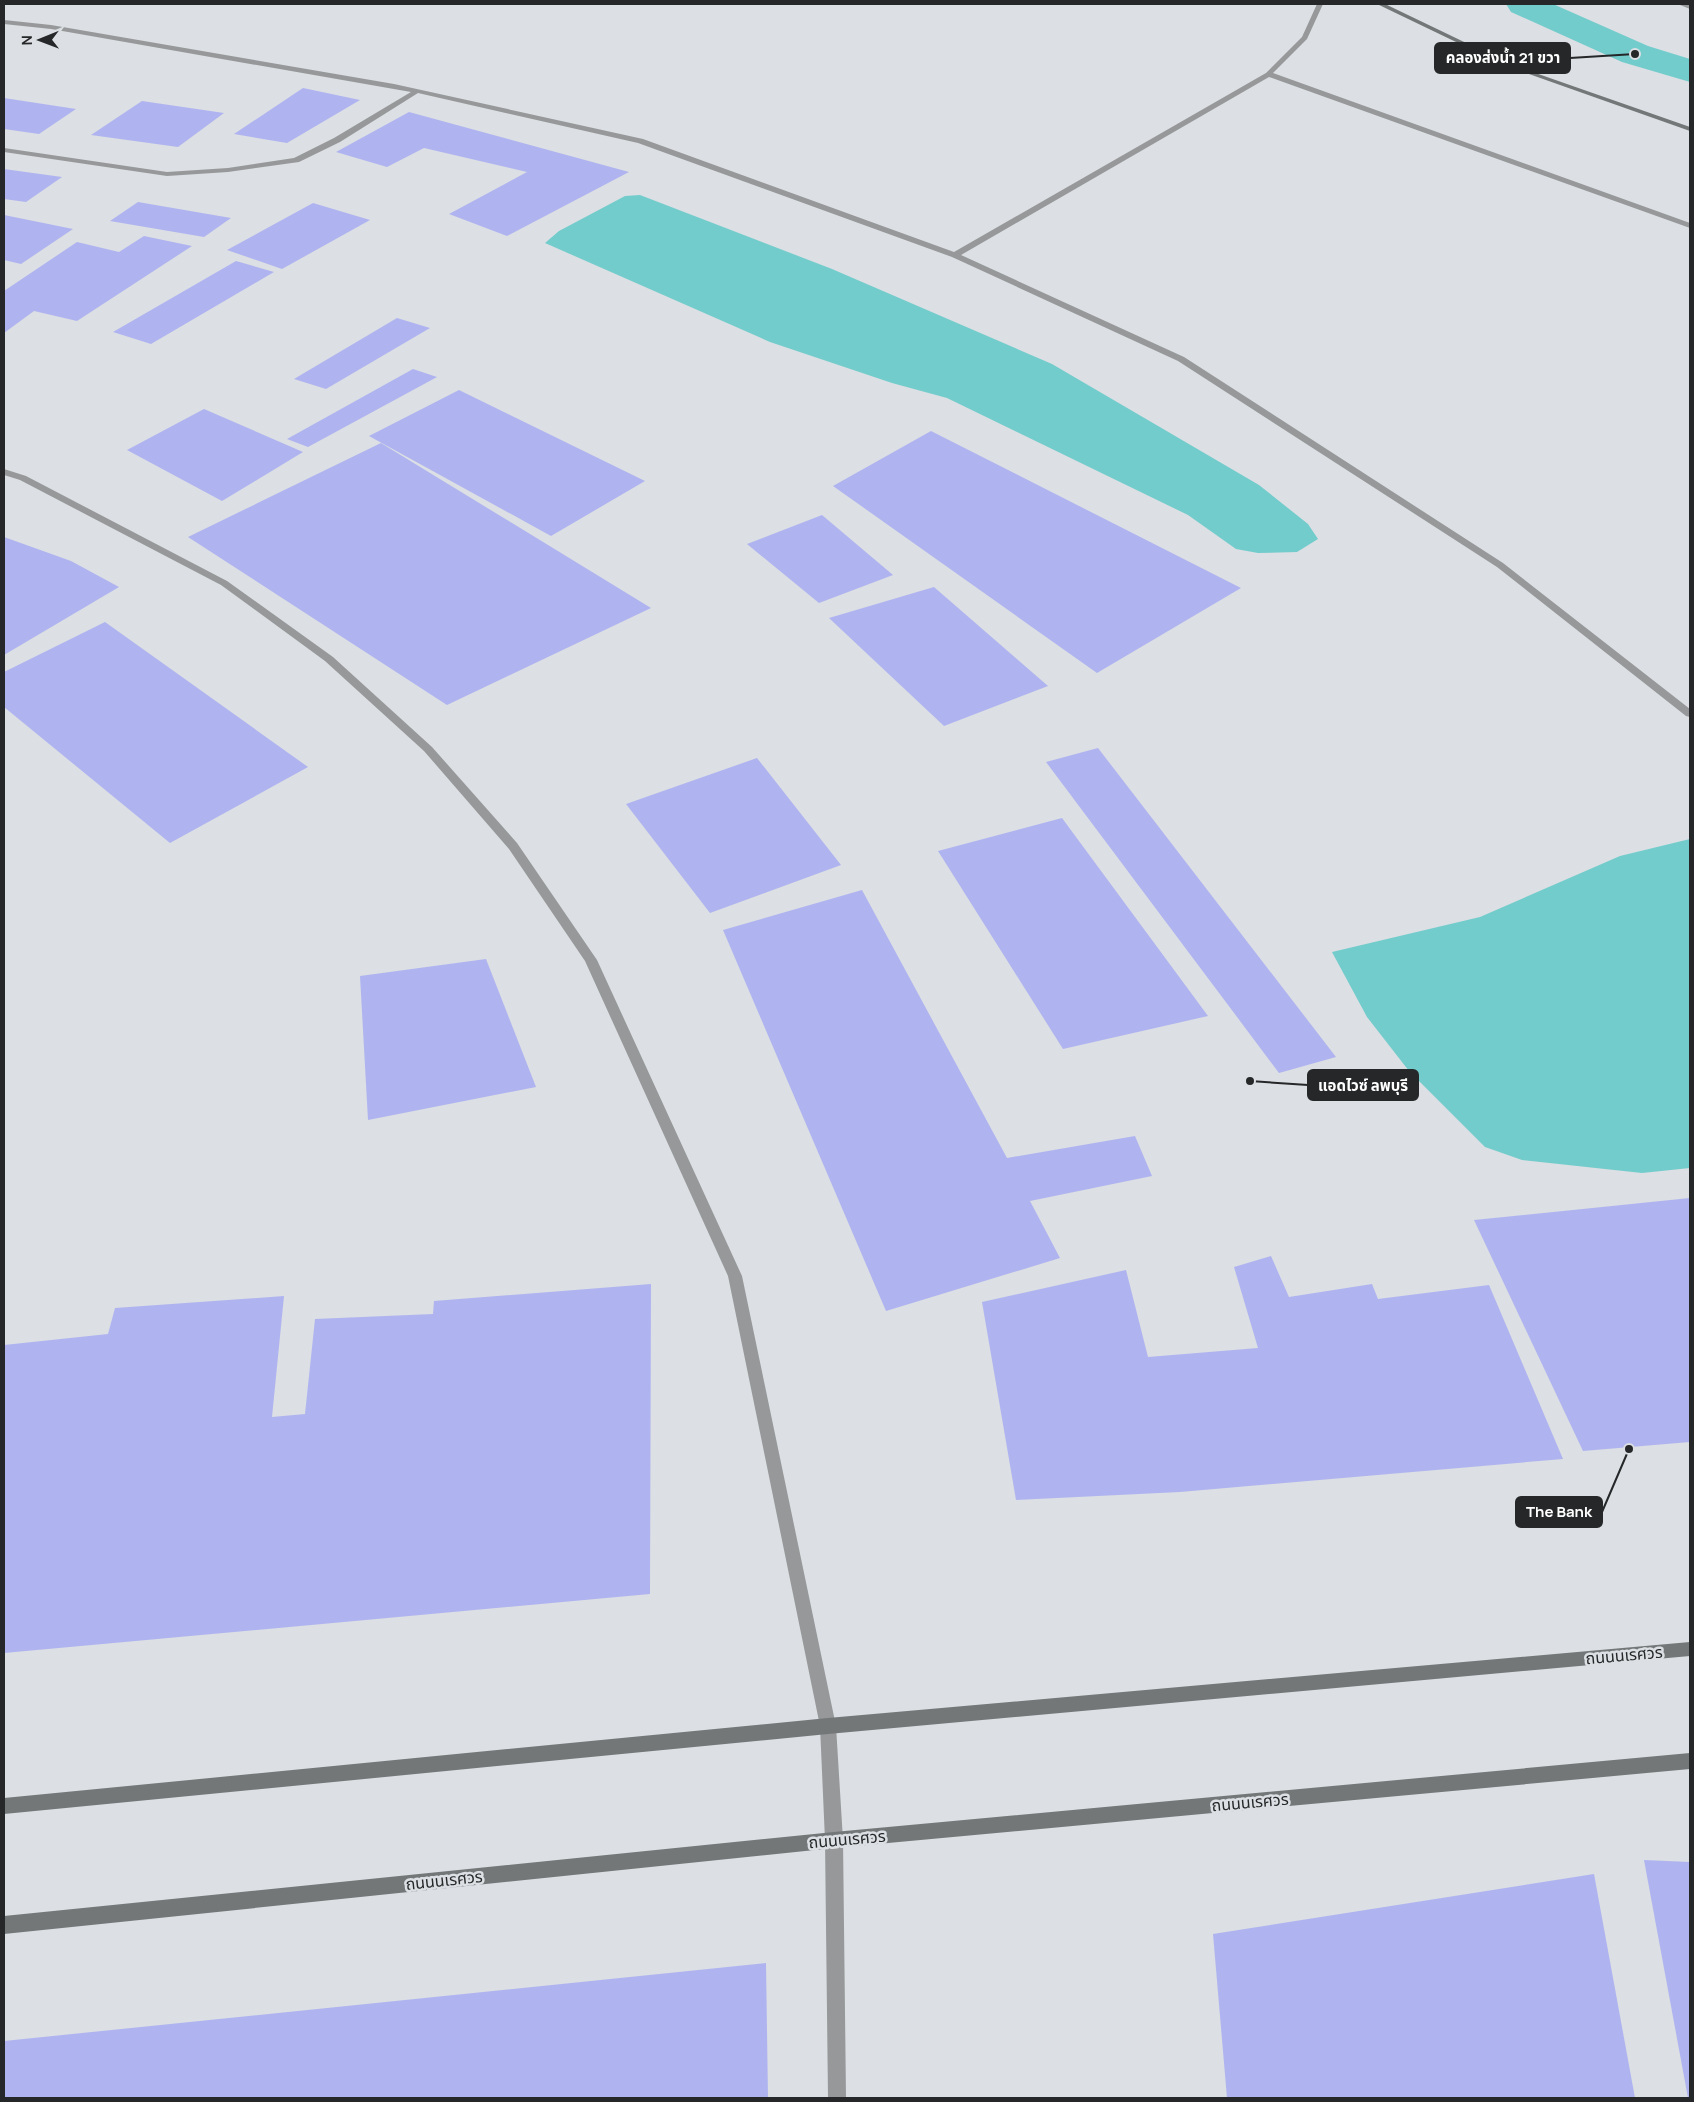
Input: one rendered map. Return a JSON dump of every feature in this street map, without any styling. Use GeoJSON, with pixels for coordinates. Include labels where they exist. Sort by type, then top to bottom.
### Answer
{"type":"FeatureCollection","features":[{"type":"Feature","properties":{"kind":"main road"},"geometry":{"type":"LineString","coordinates":[[1380,4],[1508,65],[1690,129]]}},
{"type":"Feature","properties":{"kind":"main road","name":"ถนนนเรศวร"},"geometry":{"type":"LineString","coordinates":[[4,1806],[828,1726],[1690,1649]]}},
{"type":"Feature","properties":{"kind":"main road","name":"ถนนนเรศวร"},"geometry":{"type":"LineString","coordinates":[[4,1925],[834,1840],[1690,1761]]}},
{"type":"Feature","properties":{"kind":"street"},"geometry":{"type":"LineString","coordinates":[[955,255],[1268,74],[1305,38],[1320,4]]}},
{"type":"Feature","properties":{"kind":"street"},"geometry":{"type":"LineString","coordinates":[[1682,4],[1690,7]]}},
{"type":"Feature","properties":{"kind":"street"},"geometry":{"type":"LineString","coordinates":[[4,22],[51,27],[417,91],[640,141],[955,255],[1181,359],[1500,564],[1690,714]]}},
{"type":"Feature","properties":{"kind":"street"},"geometry":{"type":"LineString","coordinates":[[1268,74],[1690,226]]}},
{"type":"Feature","properties":{"kind":"street"},"geometry":{"type":"LineString","coordinates":[[4,150],[167,174],[238,169],[296,160],[337,140],[417,91]]}},
{"type":"Feature","properties":{"kind":"street"},"geometry":{"type":"LineString","coordinates":[[4,472],[23,478],[224,583],[329,659],[428,749],[513,846],[591,960],[735,1276],[828,1726],[834,1840],[837,2098]]}},
{"type":"Feature","properties":{"kind":"water"},"geometry":{"type":"Polygon","coordinates":[[[640,195],[832,269],[1052,364],[1259,485],[1308,524],[1318,539],[1297,552],[1258,553],[1236,549],[1188,515],[947,398],[892,383],[770,342],[545,243],[559,231],[625,196],[640,195]]]}},
{"type":"Feature","properties":{"kind":"water"},"geometry":{"type":"Polygon","coordinates":[[[1690,839],[1690,1168],[1642,1173],[1522,1160],[1485,1147],[1409,1071],[1367,1017],[1332,952],[1480,917],[1620,856],[1690,839]]]}},
{"type":"Feature","properties":{"kind":"building"},"geometry":{"type":"Polygon","coordinates":[[[303,88],[360,100],[287,143],[234,134],[303,88]]]}},
{"type":"Feature","properties":{"kind":"building"},"geometry":{"type":"Polygon","coordinates":[[[4,98],[76,109],[39,134],[4,129],[4,98]]]}},
{"type":"Feature","properties":{"kind":"building"},"geometry":{"type":"Polygon","coordinates":[[[142,101],[224,113],[178,147],[91,135],[142,101]]]}},
{"type":"Feature","properties":{"kind":"building"},"geometry":{"type":"Polygon","coordinates":[[[409,112],[629,172],[507,236],[449,214],[527,172],[424,148],[387,167],[336,152],[409,112]]]}},
{"type":"Feature","properties":{"kind":"building"},"geometry":{"type":"Polygon","coordinates":[[[4,169],[62,177],[26,202],[4,199],[4,169]]]}},
{"type":"Feature","properties":{"kind":"building"},"geometry":{"type":"Polygon","coordinates":[[[138,202],[231,218],[204,237],[110,221],[138,202]]]}},
{"type":"Feature","properties":{"kind":"building"},"geometry":{"type":"Polygon","coordinates":[[[313,203],[370,220],[282,269],[227,250],[313,203]]]}},
{"type":"Feature","properties":{"kind":"building"},"geometry":{"type":"Polygon","coordinates":[[[4,215],[73,229],[21,264],[4,260],[4,215]]]}},
{"type":"Feature","properties":{"kind":"building"},"geometry":{"type":"Polygon","coordinates":[[[144,236],[192,246],[77,321],[34,311],[4,333],[4,291],[77,242],[119,252],[144,236]]]}},
{"type":"Feature","properties":{"kind":"building"},"geometry":{"type":"Polygon","coordinates":[[[236,261],[274,272],[151,344],[113,332],[236,261]]]}},
{"type":"Feature","properties":{"kind":"building"},"geometry":{"type":"Polygon","coordinates":[[[397,318],[430,328],[326,389],[294,379],[397,318]]]}},
{"type":"Feature","properties":{"kind":"building"},"geometry":{"type":"Polygon","coordinates":[[[413,369],[437,377],[308,447],[287,439],[413,369]]]}},
{"type":"Feature","properties":{"kind":"building"},"geometry":{"type":"Polygon","coordinates":[[[459,390],[645,481],[551,536],[369,436],[459,390]]]}},
{"type":"Feature","properties":{"kind":"building"},"geometry":{"type":"Polygon","coordinates":[[[204,409],[303,452],[222,501],[127,450],[204,409]]]}},
{"type":"Feature","properties":{"kind":"building"},"geometry":{"type":"Polygon","coordinates":[[[931,431],[1241,588],[1097,673],[833,486],[931,431]]]}},
{"type":"Feature","properties":{"kind":"building"},"geometry":{"type":"Polygon","coordinates":[[[381,443],[651,608],[447,705],[188,537],[381,443]]]}},
{"type":"Feature","properties":{"kind":"building"},"geometry":{"type":"Polygon","coordinates":[[[822,515],[893,575],[819,603],[747,544],[822,515]]]}},
{"type":"Feature","properties":{"kind":"building"},"geometry":{"type":"Polygon","coordinates":[[[4,537],[71,561],[119,587],[4,655],[4,537]]]}},
{"type":"Feature","properties":{"kind":"building"},"geometry":{"type":"Polygon","coordinates":[[[934,587],[1048,686],[944,726],[829,618],[934,587]]]}},
{"type":"Feature","properties":{"kind":"building"},"geometry":{"type":"Polygon","coordinates":[[[105,622],[308,767],[170,843],[4,707],[4,672],[105,622]]]}},
{"type":"Feature","properties":{"kind":"building"},"geometry":{"type":"Polygon","coordinates":[[[1098,748],[1336,1057],[1279,1073],[1046,762],[1098,748]]]}},
{"type":"Feature","properties":{"kind":"building"},"geometry":{"type":"Polygon","coordinates":[[[757,758],[841,865],[710,913],[626,804],[757,758]]]}},
{"type":"Feature","properties":{"kind":"building"},"geometry":{"type":"Polygon","coordinates":[[[1062,818],[1208,1016],[1063,1049],[938,851],[1062,818]]]}},
{"type":"Feature","properties":{"kind":"building"},"geometry":{"type":"Polygon","coordinates":[[[862,890],[1007,1158],[1135,1136],[1152,1176],[1030,1201],[1060,1258],[886,1311],[723,930],[862,890]]]}},
{"type":"Feature","properties":{"kind":"building"},"geometry":{"type":"Polygon","coordinates":[[[486,959],[536,1087],[368,1120],[360,976],[486,959]]]}},
{"type":"Feature","properties":{"kind":"building"},"geometry":{"type":"Polygon","coordinates":[[[1690,1198],[1690,1442],[1583,1451],[1474,1220],[1690,1198]]]}},
{"type":"Feature","properties":{"kind":"building"},"geometry":{"type":"Polygon","coordinates":[[[1271,1256],[1289,1297],[1372,1284],[1378,1299],[1489,1285],[1563,1459],[1180,1492],[1016,1500],[982,1302],[1126,1270],[1148,1357],[1258,1348],[1234,1267],[1271,1256]]]}},
{"type":"Feature","properties":{"kind":"building"},"geometry":{"type":"Polygon","coordinates":[[[651,1284],[650,1594],[4,1653],[4,1345],[108,1334],[115,1308],[284,1296],[272,1417],[305,1414],[315,1319],[433,1314],[434,1301],[651,1284]]]}},
{"type":"Feature","properties":{"kind":"building"},"geometry":{"type":"Polygon","coordinates":[[[1644,1860],[1690,1862],[1690,2098],[1688,2098],[1644,1860]]]}},
{"type":"Feature","properties":{"kind":"building"},"geometry":{"type":"Polygon","coordinates":[[[1594,1874],[1635,2098],[1227,2098],[1213,1934],[1594,1874]]]}},
{"type":"Feature","properties":{"kind":"building"},"geometry":{"type":"Polygon","coordinates":[[[766,1963],[768,2098],[4,2098],[4,2041],[766,1963]]]}},
{"type":"Feature","properties":{"kind":"waterway"},"geometry":{"type":"LineString","coordinates":[[1524,4],[1635,54],[1690,71]]}},
{"type":"Feature","properties":{"kind":"place","name":"คลองส่งน้ำ 21 ขวา"},"geometry":{"type":"Point","coordinates":[1635,54]}},
{"type":"Feature","properties":{"kind":"place","name":"แอดไวซ์ ลพบุรี"},"geometry":{"type":"Point","coordinates":[1250,1081]}},
{"type":"Feature","properties":{"kind":"place","name":"The Bank"},"geometry":{"type":"Point","coordinates":[1629,1449]}}]}
